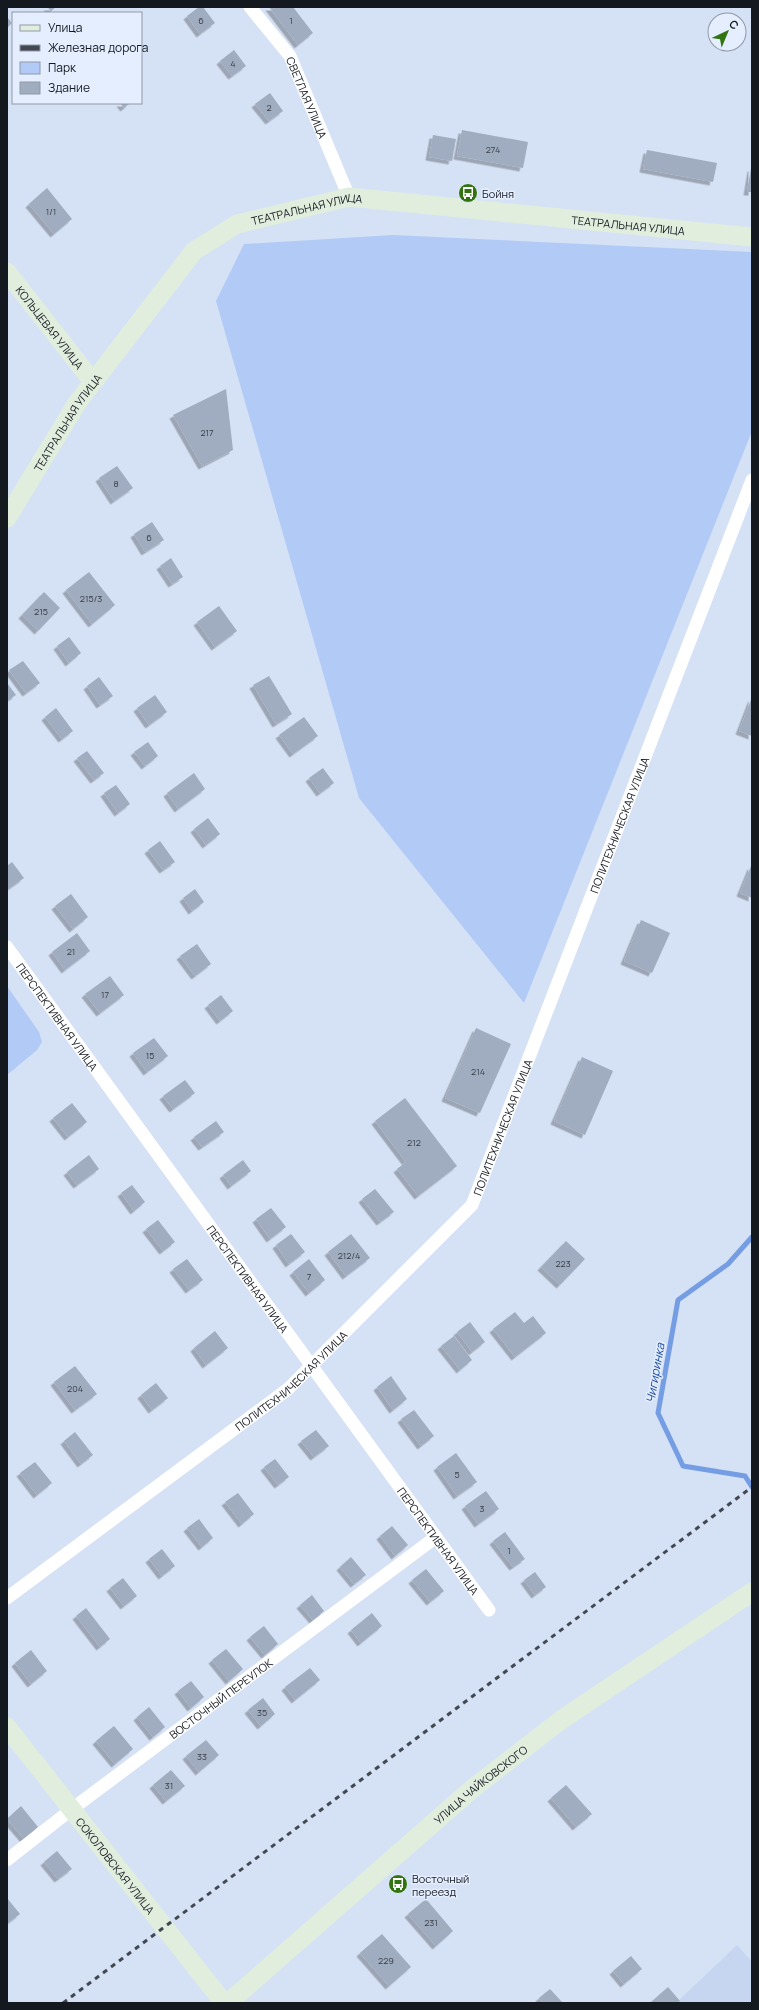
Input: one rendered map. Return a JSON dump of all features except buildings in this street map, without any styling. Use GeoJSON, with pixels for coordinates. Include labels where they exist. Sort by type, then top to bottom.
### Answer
{"type":"FeatureCollection","features":[{"type":"Feature","properties":{"kind":"street","name":"СВЕТЛАЯ УЛИЦА"},"geometry":{"type":"LineString","coordinates":[[250,7],[290,56],[349,197]]}},
{"type":"Feature","properties":{"kind":"street","name":"ТЕАТРАЛЬНАЯ УЛИЦА"},"geometry":{"type":"LineString","coordinates":[[7,518],[77,403],[194,251],[237,224],[349,197],[752,237]]}},
{"type":"Feature","properties":{"kind":"street","name":"КОЛЬЦЕВАЯ УЛИЦА"},"geometry":{"type":"LineString","coordinates":[[7,272],[94,382]]}},
{"type":"Feature","properties":{"kind":"street","name":"ПОЛИТЕХНИЧЕСКАЯ УЛИЦА"},"geometry":{"type":"LineString","coordinates":[[7,1598],[288,1389],[472,1205],[752,480]]}},
{"type":"Feature","properties":{"kind":"street","name":"ПЕРСПЕКТИВНАЯ УЛИЦА"},"geometry":{"type":"LineString","coordinates":[[7,947],[489,1610]]}},
{"type":"Feature","properties":{"kind":"street","name":"ВОСТОЧНЫЙ ПЕРЕУЛОК"},"geometry":{"type":"LineString","coordinates":[[7,1860],[72,1809],[436,1537]]}},
{"type":"Feature","properties":{"kind":"street","name":"УЛИЦА ЧАЙКОВСКОГО"},"geometry":{"type":"LineString","coordinates":[[228,2003],[478,1785],[561,1720],[752,1592]]}},
{"type":"Feature","properties":{"kind":"street","name":"СОКОЛОВСКАЯ УЛИЦА"},"geometry":{"type":"LineString","coordinates":[[7,1727],[224,2003]]}},
{"type":"Feature","properties":{"kind":"shaded area"},"geometry":{"type":"Polygon","coordinates":[[[737,1945],[752,1962],[752,2003],[676,2003],[737,1945]]]}},
{"type":"Feature","properties":{"kind":"green space"},"geometry":{"type":"Polygon","coordinates":[[[393,235],[752,252],[752,431],[524,1003],[359,798],[216,301],[244,244],[393,235]]]}},
{"type":"Feature","properties":{"kind":"green space"},"geometry":{"type":"Polygon","coordinates":[[[7,986],[39,1032],[42,1042],[37,1050],[7,1075],[7,986]]]}},
{"type":"Feature","properties":{"kind":"waterway","name":"Чигиринка"},"geometry":{"type":"LineString","coordinates":[[752,1237],[728,1264],[678,1300],[658,1413],[683,1466],[745,1476],[752,1487]]}},
{"type":"Feature","properties":{"kind":"railway"},"geometry":{"type":"LineString","coordinates":[[63,2003],[752,1487]]}},
{"type":"Feature","properties":{"kind":"place","name":"Бойня"},"geometry":{"type":"Point","coordinates":[468,193]}},
{"type":"Feature","properties":{"kind":"place","name":"Восточный переезд"},"geometry":{"type":"Point","coordinates":[398,1884]}}]}
